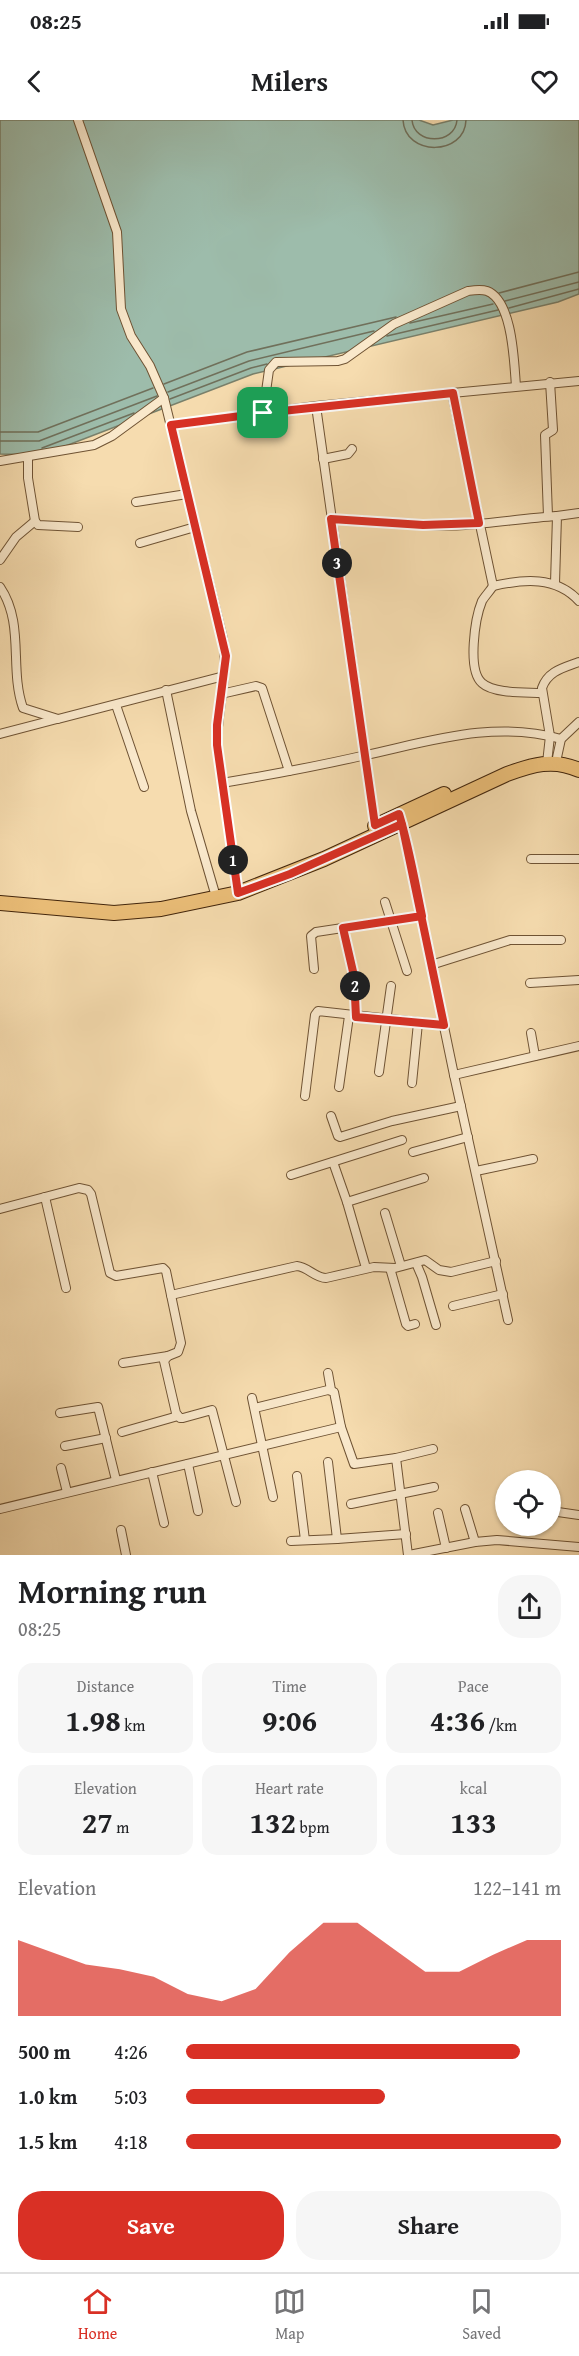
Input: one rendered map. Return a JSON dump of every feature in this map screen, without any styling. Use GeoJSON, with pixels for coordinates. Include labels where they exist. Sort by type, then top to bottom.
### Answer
{"type":"FeatureCollection","features":[{"type":"Feature","properties":{"kind":"main road"},"geometry":{"type":"LineString","coordinates":[[0,903],[114,913],[160,909],[290,874],[504,766],[529,758],[579,761]]}},
{"type":"Feature","properties":{"kind":"main road"},"geometry":{"type":"LineString","coordinates":[[551,758],[579,770]]}},
{"type":"Feature","properties":{"kind":"main road"},"geometry":{"type":"LineString","coordinates":[[0,895],[103,904],[130,904],[237,889],[375,825],[401,819]]}},
{"type":"Feature","properties":{"kind":"street"},"geometry":{"type":"LineString","coordinates":[[78,120],[117,232],[121,309],[131,336],[150,366],[164,398],[223,639],[226,656],[217,745],[237,889]]}},
{"type":"Feature","properties":{"kind":"street"},"geometry":{"type":"LineString","coordinates":[[263,413],[268,370],[276,362],[338,361],[394,324],[468,291],[479,289],[489,291],[496,297],[509,325],[516,386]]}},
{"type":"Feature","properties":{"kind":"street"},"geometry":{"type":"LineString","coordinates":[[171,425],[316,406],[579,381]]}},
{"type":"Feature","properties":{"kind":"street"},"geometry":{"type":"LineString","coordinates":[[550,382],[553,430],[545,435],[555,583]]}},
{"type":"Feature","properties":{"kind":"street"},"geometry":{"type":"LineString","coordinates":[[453,393],[493,586]]}},
{"type":"Feature","properties":{"kind":"street"},"geometry":{"type":"LineString","coordinates":[[0,461],[28,458],[101,442],[164,398]]}},
{"type":"Feature","properties":{"kind":"street"},"geometry":{"type":"LineString","coordinates":[[316,406],[375,825]]}},
{"type":"Feature","properties":{"kind":"street"},"geometry":{"type":"LineString","coordinates":[[323,459],[348,454],[352,449]]}},
{"type":"Feature","properties":{"kind":"street"},"geometry":{"type":"LineString","coordinates":[[28,458],[28,478],[35,521],[38,525],[45,526],[78,527]]}},
{"type":"Feature","properties":{"kind":"street"},"geometry":{"type":"LineString","coordinates":[[136,502],[187,494]]}},
{"type":"Feature","properties":{"kind":"street"},"geometry":{"type":"LineString","coordinates":[[331,519],[415,525],[479,523],[579,513]]}},
{"type":"Feature","properties":{"kind":"street"},"geometry":{"type":"LineString","coordinates":[[0,560],[16,537],[35,521]]}},
{"type":"Feature","properties":{"kind":"street"},"geometry":{"type":"LineString","coordinates":[[140,543],[195,528]]}},
{"type":"Feature","properties":{"kind":"street"},"geometry":{"type":"LineString","coordinates":[[542,693],[513,692],[492,688],[484,685],[476,674],[475,636],[483,600],[493,586],[519,581],[555,583],[579,601]]}},
{"type":"Feature","properties":{"kind":"street"},"geometry":{"type":"LineString","coordinates":[[0,587],[9,600],[15,624],[17,691],[23,708],[58,719]]}},
{"type":"Feature","properties":{"kind":"street"},"geometry":{"type":"LineString","coordinates":[[551,758],[550,736],[542,693],[544,680],[555,671],[579,662]]}},
{"type":"Feature","properties":{"kind":"street"},"geometry":{"type":"LineString","coordinates":[[0,734],[224,676]]}},
{"type":"Feature","properties":{"kind":"street"},"geometry":{"type":"LineString","coordinates":[[221,694],[256,686],[262,688],[289,771]]}},
{"type":"Feature","properties":{"kind":"street"},"geometry":{"type":"LineString","coordinates":[[166,690],[191,811],[214,891]]}},
{"type":"Feature","properties":{"kind":"street"},"geometry":{"type":"LineString","coordinates":[[116,705],[144,787]]}},
{"type":"Feature","properties":{"kind":"street"},"geometry":{"type":"LineString","coordinates":[[551,758],[561,739],[579,722]]}},
{"type":"Feature","properties":{"kind":"street"},"geometry":{"type":"LineString","coordinates":[[222,783],[364,756],[471,732],[510,731],[561,739]]}},
{"type":"Feature","properties":{"kind":"street"},"geometry":{"type":"LineString","coordinates":[[401,819],[508,1320]]}},
{"type":"Feature","properties":{"kind":"street"},"geometry":{"type":"LineString","coordinates":[[531,859],[579,859]]}},
{"type":"Feature","properties":{"kind":"street"},"geometry":{"type":"LineString","coordinates":[[385,902],[407,971]]}},
{"type":"Feature","properties":{"kind":"street"},"geometry":{"type":"LineString","coordinates":[[314,969],[311,936],[316,932],[422,916]]}},
{"type":"Feature","properties":{"kind":"street"},"geometry":{"type":"LineString","coordinates":[[339,1087],[353,1016],[354,976],[343,928]]}},
{"type":"Feature","properties":{"kind":"street"},"geometry":{"type":"LineString","coordinates":[[431,965],[510,940],[561,940]]}},
{"type":"Feature","properties":{"kind":"street"},"geometry":{"type":"LineString","coordinates":[[530,983],[579,980]]}},
{"type":"Feature","properties":{"kind":"street"},"geometry":{"type":"LineString","coordinates":[[379,1072],[391,986]]}},
{"type":"Feature","properties":{"kind":"street"},"geometry":{"type":"LineString","coordinates":[[304,1096],[315,1015],[318,1011],[444,1025]]}},
{"type":"Feature","properties":{"kind":"street"},"geometry":{"type":"LineString","coordinates":[[412,1083],[418,1023]]}},
{"type":"Feature","properties":{"kind":"street"},"geometry":{"type":"LineString","coordinates":[[531,1033],[535,1056]]}},
{"type":"Feature","properties":{"kind":"street"},"geometry":{"type":"LineString","coordinates":[[454,1075],[579,1046]]}},
{"type":"Feature","properties":{"kind":"street"},"geometry":{"type":"LineString","coordinates":[[331,1116],[340,1137],[392,1121],[461,1106]]}},
{"type":"Feature","properties":{"kind":"street"},"geometry":{"type":"LineString","coordinates":[[413,1152],[468,1137]]}},
{"type":"Feature","properties":{"kind":"street"},"geometry":{"type":"LineString","coordinates":[[291,1175],[402,1140]]}},
{"type":"Feature","properties":{"kind":"street"},"geometry":{"type":"LineString","coordinates":[[476,1171],[533,1159]]}},
{"type":"Feature","properties":{"kind":"street"},"geometry":{"type":"LineString","coordinates":[[333,1162],[366,1268]]}},
{"type":"Feature","properties":{"kind":"street"},"geometry":{"type":"LineString","coordinates":[[347,1202],[424,1178]]}},
{"type":"Feature","properties":{"kind":"street"},"geometry":{"type":"LineString","coordinates":[[0,1209],[79,1188],[88,1190],[91,1194],[110,1273],[116,1276],[163,1268],[181,1343],[178,1352],[168,1356],[123,1363]]}},
{"type":"Feature","properties":{"kind":"street"},"geometry":{"type":"LineString","coordinates":[[45,1197],[66,1288]]}},
{"type":"Feature","properties":{"kind":"street"},"geometry":{"type":"LineString","coordinates":[[385,1213],[401,1266]]}},
{"type":"Feature","properties":{"kind":"street"},"geometry":{"type":"LineString","coordinates":[[171,1295],[297,1266],[320,1278],[374,1266],[390,1268],[425,1260],[439,1270],[451,1272],[496,1260]]}},
{"type":"Feature","properties":{"kind":"street"},"geometry":{"type":"LineString","coordinates":[[416,1263],[436,1325]]}},
{"type":"Feature","properties":{"kind":"street"},"geometry":{"type":"LineString","coordinates":[[390,1268],[406,1324],[408,1326],[415,1324]]}},
{"type":"Feature","properties":{"kind":"street"},"geometry":{"type":"LineString","coordinates":[[453,1306],[503,1294]]}},
{"type":"Feature","properties":{"kind":"street"},"geometry":{"type":"LineString","coordinates":[[168,1356],[164,1365],[178,1416]]}},
{"type":"Feature","properties":{"kind":"street"},"geometry":{"type":"LineString","coordinates":[[328,1373],[341,1427],[354,1464],[396,1458],[433,1449]]}},
{"type":"Feature","properties":{"kind":"street"},"geometry":{"type":"LineString","coordinates":[[255,1408],[331,1390]]}},
{"type":"Feature","properties":{"kind":"street"},"geometry":{"type":"LineString","coordinates":[[252,1398],[273,1497]]}},
{"type":"Feature","properties":{"kind":"street"},"geometry":{"type":"LineString","coordinates":[[60,1413],[96,1406],[99,1409],[116,1480]]}},
{"type":"Feature","properties":{"kind":"street"},"geometry":{"type":"LineString","coordinates":[[122,1432],[178,1416],[183,1418],[212,1410],[236,1502]]}},
{"type":"Feature","properties":{"kind":"street"},"geometry":{"type":"LineString","coordinates":[[0,1509],[341,1427]]}},
{"type":"Feature","properties":{"kind":"street"},"geometry":{"type":"LineString","coordinates":[[65,1446],[106,1438]]}},
{"type":"Feature","properties":{"kind":"street"},"geometry":{"type":"LineString","coordinates":[[396,1458],[409,1555],[497,1540],[579,1547]]}},
{"type":"Feature","properties":{"kind":"street"},"geometry":{"type":"LineString","coordinates":[[328,1462],[337,1539]]}},
{"type":"Feature","properties":{"kind":"street"},"geometry":{"type":"LineString","coordinates":[[188,1464],[198,1510]]}},
{"type":"Feature","properties":{"kind":"street"},"geometry":{"type":"LineString","coordinates":[[61,1468],[67,1492]]}},
{"type":"Feature","properties":{"kind":"street"},"geometry":{"type":"LineString","coordinates":[[152,1472],[164,1523]]}},
{"type":"Feature","properties":{"kind":"street"},"geometry":{"type":"LineString","coordinates":[[297,1476],[305,1540]]}},
{"type":"Feature","properties":{"kind":"street"},"geometry":{"type":"LineString","coordinates":[[351,1504],[434,1487]]}},
{"type":"Feature","properties":{"kind":"street"},"geometry":{"type":"LineString","coordinates":[[465,1509],[475,1542]]}},
{"type":"Feature","properties":{"kind":"street"},"geometry":{"type":"LineString","coordinates":[[561,1512],[579,1515]]}},
{"type":"Feature","properties":{"kind":"street"},"geometry":{"type":"LineString","coordinates":[[438,1513],[446,1548]]}},
{"type":"Feature","properties":{"kind":"street"},"geometry":{"type":"LineString","coordinates":[[121,1530],[126,1555]]}},
{"type":"Feature","properties":{"kind":"street"},"geometry":{"type":"LineString","coordinates":[[291,1541],[406,1534]]}},
{"type":"Feature","properties":{"kind":"water"},"geometry":{"type":"Polygon","coordinates":[[[0,120],[419,120],[433,125],[453,120],[579,120],[579,294],[558,302],[253,374],[42,455],[0,454],[0,120]]]}},
{"type":"Feature","properties":{"kind":"route"},"geometry":{"type":"LineString","coordinates":[[263,413],[171,425],[226,656],[217,725],[217,745],[238,893],[290,874],[402,824],[422,916],[444,1025],[356,1017],[354,976],[343,928],[422,916],[412,870],[402,824],[399,814],[375,825],[331,519],[423,525],[479,523],[453,393],[263,413]]}}]}
